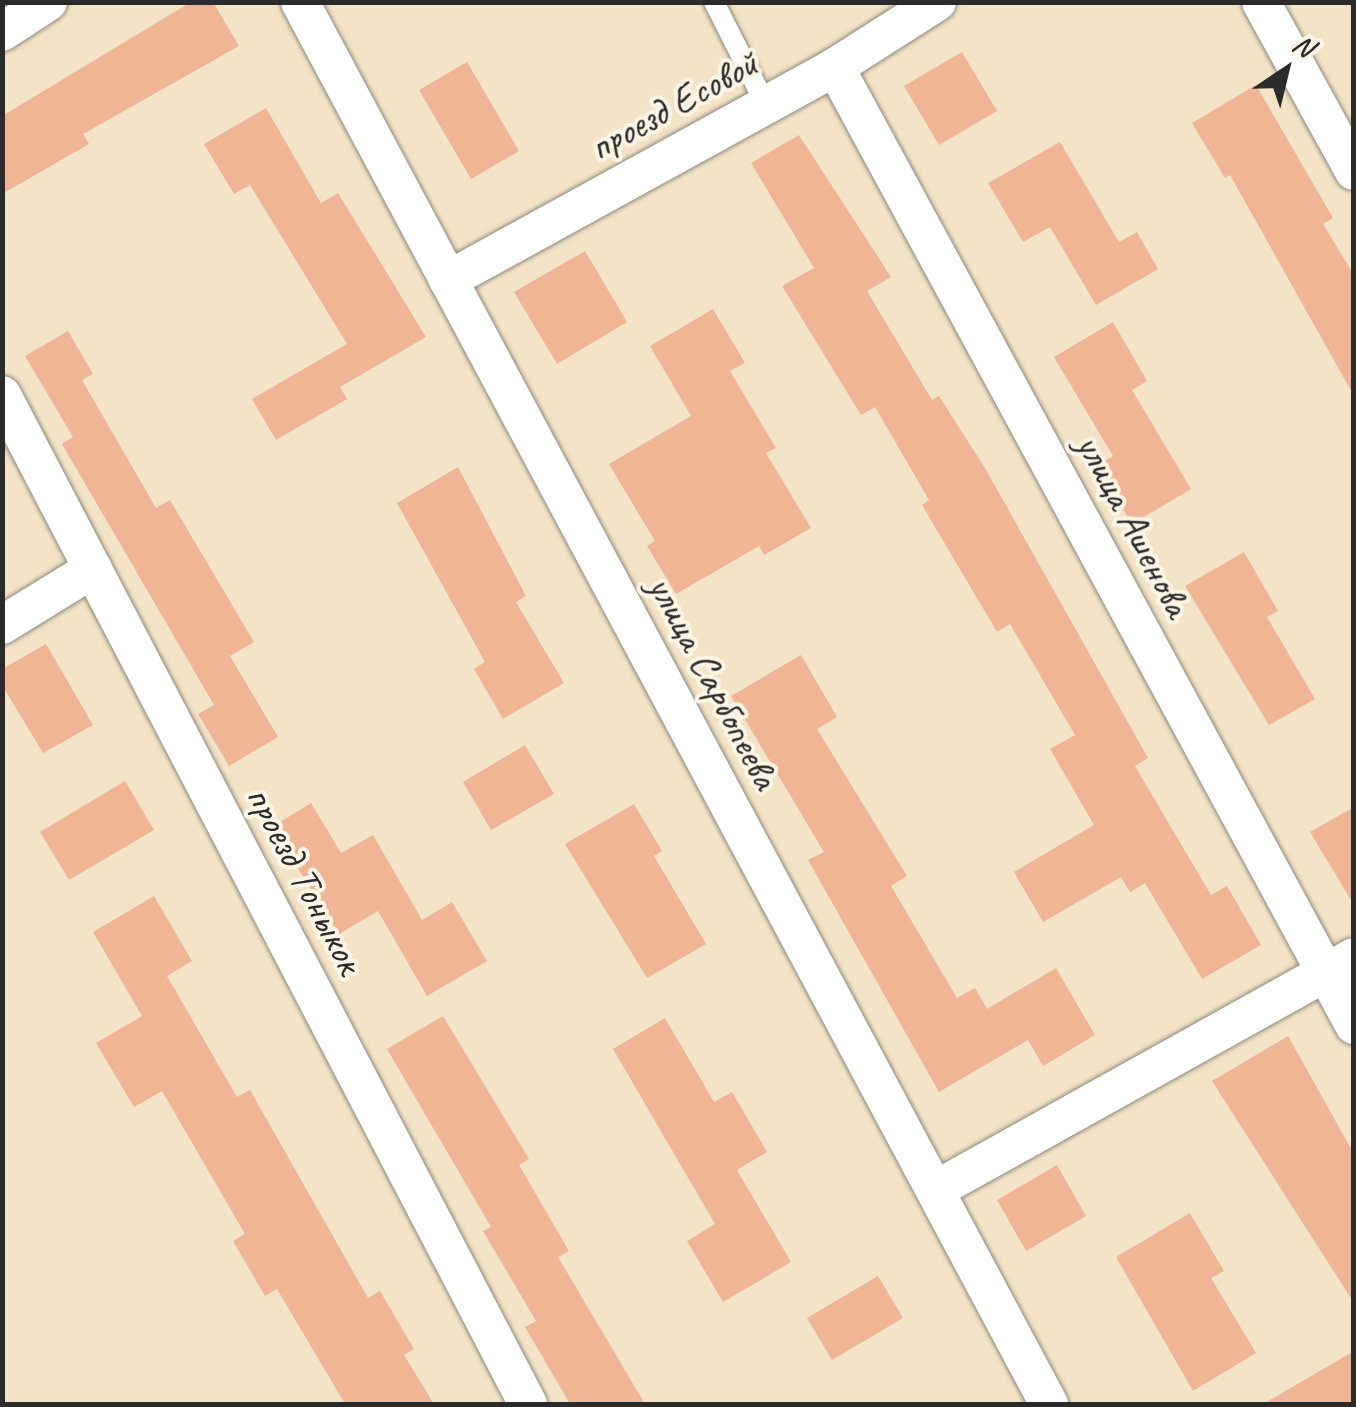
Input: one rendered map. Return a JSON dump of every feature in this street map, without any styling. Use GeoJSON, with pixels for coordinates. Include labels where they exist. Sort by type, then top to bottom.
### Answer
{"type":"FeatureCollection","features":[{"type":"Feature","properties":{"kind":"street"},"geometry":{"type":"LineString","coordinates":[[2,32],[48,2]]}},
{"type":"Feature","properties":{"kind":"street","name":"улица Сарбопеева"},"geometry":{"type":"LineString","coordinates":[[300,2],[1050,1404]]}},
{"type":"Feature","properties":{"kind":"street","name":"проезд Есовой"},"geometry":{"type":"LineString","coordinates":[[448,280],[836,67],[937,2]]}},
{"type":"Feature","properties":{"kind":"street"},"geometry":{"type":"LineString","coordinates":[[1261,2],[1354,172]]}},
{"type":"Feature","properties":{"kind":"street","name":"улица Ашенова"},"geometry":{"type":"LineString","coordinates":[[836,67],[1339,964],[1354,1025]]}},
{"type":"Feature","properties":{"kind":"street","name":"проезд Тоныкок"},"geometry":{"type":"LineString","coordinates":[[2,395],[528,1404]]}},
{"type":"Feature","properties":{"kind":"street"},"geometry":{"type":"LineString","coordinates":[[2,625],[93,570]]}},
{"type":"Feature","properties":{"kind":"street"},"geometry":{"type":"LineString","coordinates":[[935,1190],[1339,964]]}},
{"type":"Feature","properties":{"kind":"lane"},"geometry":{"type":"LineString","coordinates":[[714,2],[766,106]]}},
{"type":"Feature","properties":{"kind":"building"},"geometry":{"type":"Polygon","coordinates":[[[191,2],[213,2],[239,46],[83,134],[89,144],[2,194],[2,116],[191,2]]]}},
{"type":"Feature","properties":{"kind":"building"},"geometry":{"type":"Polygon","coordinates":[[[962,52],[997,111],[939,145],[904,86],[962,52]]]}},
{"type":"Feature","properties":{"kind":"building"},"geometry":{"type":"Polygon","coordinates":[[[467,62],[519,151],[471,179],[419,90],[467,62]]]}},
{"type":"Feature","properties":{"kind":"building"},"geometry":{"type":"Polygon","coordinates":[[[1256,85],[1333,218],[1323,224],[1354,275],[1354,396],[1230,175],[1225,178],[1192,123],[1256,85]]]}},
{"type":"Feature","properties":{"kind":"building"},"geometry":{"type":"Polygon","coordinates":[[[266,108],[321,203],[338,193],[426,337],[340,387],[347,399],[276,440],[252,399],[347,344],[250,185],[234,194],[204,144],[266,108]]]}},
{"type":"Feature","properties":{"kind":"building"},"geometry":{"type":"Polygon","coordinates":[[[799,135],[891,277],[867,291],[932,400],[939,396],[985,468],[1148,758],[1135,766],[1211,895],[1227,886],[1261,945],[1202,979],[1145,883],[1130,892],[1121,877],[1043,922],[1014,872],[1094,825],[1050,749],[1075,735],[1010,624],[997,632],[922,505],[929,500],[875,407],[861,415],[782,286],[814,268],[751,163],[799,135]]]}},
{"type":"Feature","properties":{"kind":"building"},"geometry":{"type":"Polygon","coordinates":[[[1060,142],[1119,242],[1137,232],[1158,269],[1096,305],[1050,227],[1023,242],[988,183],[1060,142]]]}},
{"type":"Feature","properties":{"kind":"building"},"geometry":{"type":"Polygon","coordinates":[[[585,251],[627,322],[557,364],[514,292],[585,251]]]}},
{"type":"Feature","properties":{"kind":"building"},"geometry":{"type":"Polygon","coordinates":[[[713,309],[745,363],[730,371],[776,448],[766,453],[811,528],[764,555],[759,546],[676,594],[647,546],[655,541],[609,464],[691,416],[650,346],[713,309]]]}},
{"type":"Feature","properties":{"kind":"building"},"geometry":{"type":"Polygon","coordinates":[[[1113,322],[1147,381],[1132,390],[1191,489],[1132,524],[1097,465],[1113,456],[1054,357],[1113,322]]]}},
{"type":"Feature","properties":{"kind":"building"},"geometry":{"type":"Polygon","coordinates":[[[68,331],[93,374],[82,380],[156,508],[170,500],[254,642],[230,656],[278,737],[229,766],[198,714],[214,705],[62,444],[73,437],[25,356],[68,331]]]}},
{"type":"Feature","properties":{"kind":"building"},"geometry":{"type":"Polygon","coordinates":[[[458,467],[526,596],[516,602],[564,683],[503,719],[474,669],[485,662],[397,503],[458,467]]]}},
{"type":"Feature","properties":{"kind":"building"},"geometry":{"type":"Polygon","coordinates":[[[1244,552],[1278,611],[1267,617],[1315,699],[1269,725],[1185,586],[1244,552]]]}},
{"type":"Feature","properties":{"kind":"building"},"geometry":{"type":"Polygon","coordinates":[[[46,644],[93,725],[43,753],[2,685],[2,669],[46,644]]]}},
{"type":"Feature","properties":{"kind":"building"},"geometry":{"type":"Polygon","coordinates":[[[801,655],[837,717],[817,729],[907,876],[891,886],[957,998],[975,988],[987,1009],[1056,968],[1095,1035],[1043,1066],[1028,1040],[939,1092],[808,860],[824,852],[731,696],[801,655]]]}},
{"type":"Feature","properties":{"kind":"building"},"geometry":{"type":"Polygon","coordinates":[[[525,745],[554,794],[491,830],[463,782],[525,745]]]}},
{"type":"Feature","properties":{"kind":"building"},"geometry":{"type":"Polygon","coordinates":[[[125,781],[154,830],[69,880],[40,832],[125,781]]]}},
{"type":"Feature","properties":{"kind":"building"},"geometry":{"type":"Polygon","coordinates":[[[311,803],[341,853],[373,835],[422,920],[452,902],[487,961],[427,996],[378,911],[339,934],[272,827],[311,803]]]}},
{"type":"Feature","properties":{"kind":"building"},"geometry":{"type":"Polygon","coordinates":[[[634,804],[662,851],[654,856],[706,944],[647,978],[565,844],[634,804]]]}},
{"type":"Feature","properties":{"kind":"building"},"geometry":{"type":"Polygon","coordinates":[[[1354,807],[1354,905],[1310,832],[1354,807]]]}},
{"type":"Feature","properties":{"kind":"building"},"geometry":{"type":"Polygon","coordinates":[[[154,896],[192,961],[167,976],[237,1097],[250,1090],[368,1298],[380,1291],[414,1349],[404,1355],[434,1404],[345,1404],[277,1289],[265,1296],[233,1241],[245,1234],[162,1091],[134,1107],[96,1043],[142,1016],[93,932],[154,896]]]}},
{"type":"Feature","properties":{"kind":"building"},"geometry":{"type":"Polygon","coordinates":[[[443,1016],[529,1159],[519,1165],[569,1251],[558,1257],[645,1404],[570,1404],[525,1327],[536,1321],[483,1231],[491,1227],[387,1049],[443,1016]]]}},
{"type":"Feature","properties":{"kind":"building"},"geometry":{"type":"Polygon","coordinates":[[[665,1018],[714,1102],[732,1092],[767,1152],[737,1170],[791,1262],[723,1302],[687,1241],[715,1224],[613,1049],[665,1018]]]}},
{"type":"Feature","properties":{"kind":"building"},"geometry":{"type":"Polygon","coordinates":[[[1288,1036],[1354,1154],[1354,1303],[1212,1081],[1288,1036]]]}},
{"type":"Feature","properties":{"kind":"building"},"geometry":{"type":"Polygon","coordinates":[[[1057,1165],[1086,1216],[1026,1251],[997,1200],[1057,1165]]]}},
{"type":"Feature","properties":{"kind":"building"},"geometry":{"type":"Polygon","coordinates":[[[1190,1213],[1224,1271],[1211,1278],[1256,1353],[1193,1391],[1116,1257],[1190,1213]]]}},
{"type":"Feature","properties":{"kind":"building"},"geometry":{"type":"Polygon","coordinates":[[[878,1276],[903,1318],[832,1360],[807,1318],[878,1276]]]}},
{"type":"Feature","properties":{"kind":"building"},"geometry":{"type":"Polygon","coordinates":[[[1354,1351],[1354,1404],[1263,1404],[1354,1351]]]}}]}
